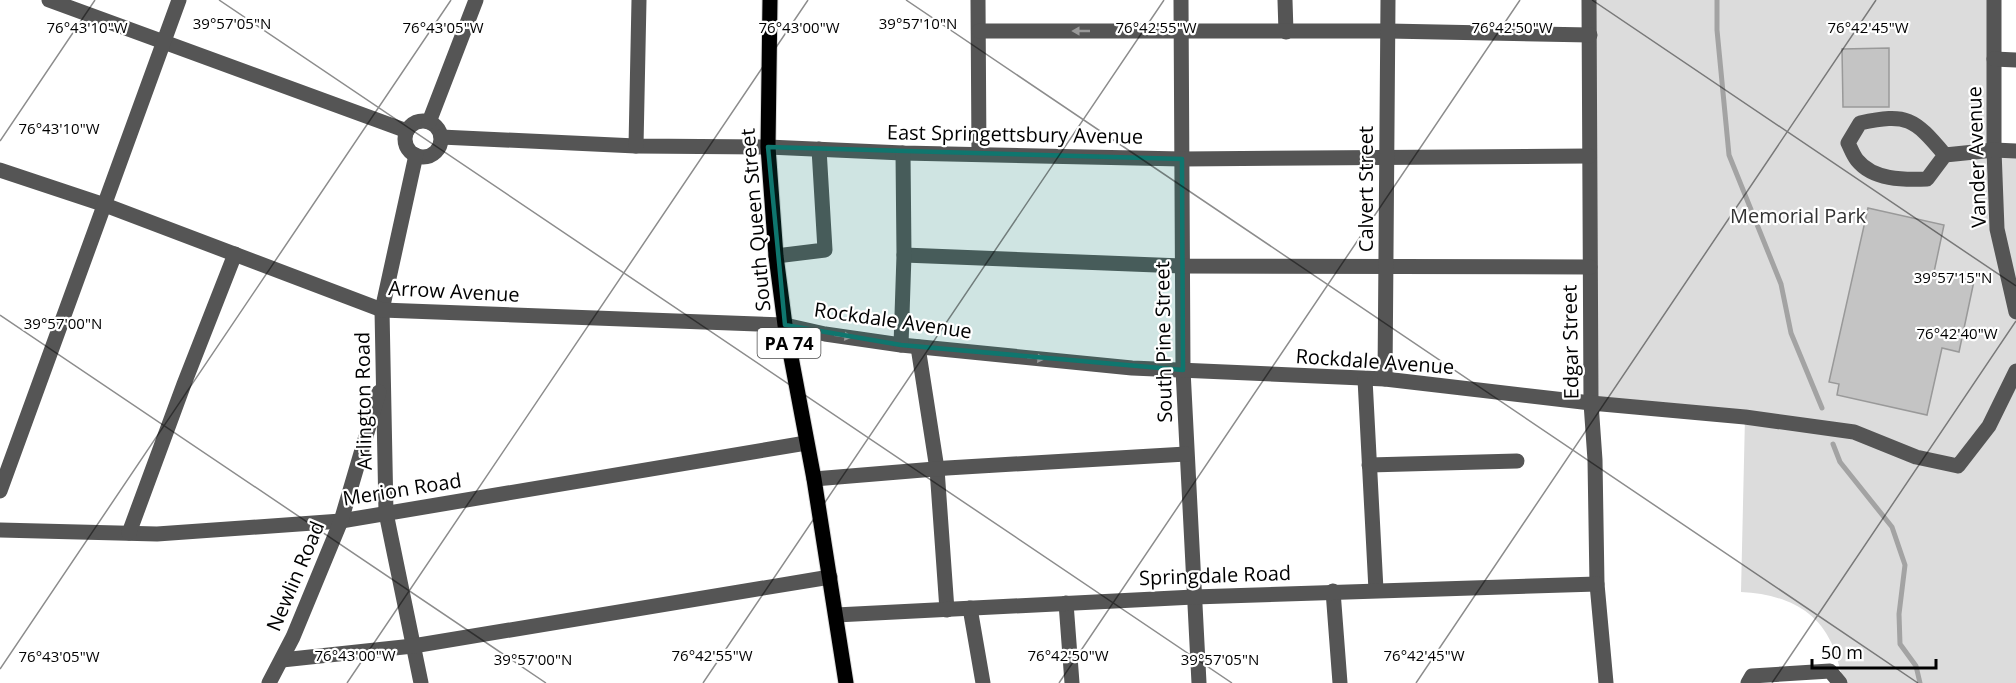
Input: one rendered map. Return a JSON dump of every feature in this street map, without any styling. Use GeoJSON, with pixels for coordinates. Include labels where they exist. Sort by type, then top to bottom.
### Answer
{"type":"FeatureCollection","features":[{"type":"Feature","properties":{"kind":"main road","name":"South Queen Street"},"geometry":{"type":"LineString","coordinates":[[770,0],[768,147],[776,256],[785,325],[814,479],[846,683]]}},
{"type":"Feature","properties":{"kind":"street"},"geometry":{"type":"LineString","coordinates":[[49,0],[407,131]]}},
{"type":"Feature","properties":{"kind":"street"},"geometry":{"type":"LineString","coordinates":[[0,491],[179,0]]}},
{"type":"Feature","properties":{"kind":"street"},"geometry":{"type":"LineString","coordinates":[[429,122],[476,0]]}},
{"type":"Feature","properties":{"kind":"street"},"geometry":{"type":"LineString","coordinates":[[636,146],[639,0]]}},
{"type":"Feature","properties":{"kind":"street"},"geometry":{"type":"LineString","coordinates":[[978,0],[980,154]]}},
{"type":"Feature","properties":{"kind":"street","name":"South Pine Street"},"geometry":{"type":"LineString","coordinates":[[1181,0],[1183,370],[1199,683]]}},
{"type":"Feature","properties":{"kind":"street"},"geometry":{"type":"LineString","coordinates":[[1286,0],[1286,32]]}},
{"type":"Feature","properties":{"kind":"street","name":"Calvert Street"},"geometry":{"type":"LineString","coordinates":[[1385,379],[1388,0]]}},
{"type":"Feature","properties":{"kind":"street","name":"Edgar Street"},"geometry":{"type":"LineString","coordinates":[[1589,0],[1592,403],[1597,584],[1606,683]]}},
{"type":"Feature","properties":{"kind":"street","name":"Vander Avenue"},"geometry":{"type":"LineString","coordinates":[[1994,0],[1994,150],[1997,230],[2016,312]]}},
{"type":"Feature","properties":{"kind":"street"},"geometry":{"type":"LineString","coordinates":[[979,31],[1388,31],[1590,35]]}},
{"type":"Feature","properties":{"kind":"street"},"geometry":{"type":"LineString","coordinates":[[1994,59],[2016,60]]}},
{"type":"Feature","properties":{"kind":"street"},"geometry":{"type":"LineString","coordinates":[[1945,155],[1925,130],[1905,118],[1886,117],[1860,123],[1848,143],[1858,161],[1876,175],[1907,180],[1927,179],[1945,155],[1994,150],[2016,151]]}},
{"type":"Feature","properties":{"kind":"street"},"geometry":{"type":"LineString","coordinates":[[418,122],[429,122],[437,128],[441,137],[440,144],[433,154],[416,155],[411,152],[406,142],[407,131],[418,122]]}},
{"type":"Feature","properties":{"kind":"street","name":"East Springettsbury Avenue"},"geometry":{"type":"LineString","coordinates":[[441,137],[636,146],[768,147],[903,153],[1182,159],[1589,156]]}},
{"type":"Feature","properties":{"kind":"street"},"geometry":{"type":"LineString","coordinates":[[776,256],[825,250],[819,149]]}},
{"type":"Feature","properties":{"kind":"street"},"geometry":{"type":"LineString","coordinates":[[901,345],[904,255],[903,153]]}},
{"type":"Feature","properties":{"kind":"street","name":"Arlington Road"},"geometry":{"type":"LineString","coordinates":[[416,155],[382,310],[386,513],[421,683]]}},
{"type":"Feature","properties":{"kind":"street","name":"Arrow Avenue"},"geometry":{"type":"LineString","coordinates":[[0,170],[105,205],[382,310],[785,325]]}},
{"type":"Feature","properties":{"kind":"street"},"geometry":{"type":"LineString","coordinates":[[129,534],[234,254]]}},
{"type":"Feature","properties":{"kind":"street"},"geometry":{"type":"LineString","coordinates":[[904,255],[1182,266],[1590,267]]}},
{"type":"Feature","properties":{"kind":"street","name":"Rockdale Avenue"},"geometry":{"type":"LineString","coordinates":[[785,325],[825,334],[901,345],[1132,368],[1385,379],[1592,403],[1745,417],[1854,432],[1916,457],[1958,466],[1989,426],[2016,371]]}},
{"type":"Feature","properties":{"kind":"street"},"geometry":{"type":"LineString","coordinates":[[918,346],[937,469],[947,610]]}},
{"type":"Feature","properties":{"kind":"street","name":"Newlin Road"},"geometry":{"type":"LineString","coordinates":[[269,683],[282,660],[341,521],[383,377]]}},
{"type":"Feature","properties":{"kind":"street"},"geometry":{"type":"LineString","coordinates":[[1365,379],[1376,590]]}},
{"type":"Feature","properties":{"kind":"street","name":"Merion Road"},"geometry":{"type":"LineString","coordinates":[[0,530],[158,534],[341,521],[806,443]]}},
{"type":"Feature","properties":{"kind":"street"},"geometry":{"type":"LineString","coordinates":[[814,479],[1186,454]]}},
{"type":"Feature","properties":{"kind":"street"},"geometry":{"type":"LineString","coordinates":[[1369,465],[1516,461]]}},
{"type":"Feature","properties":{"kind":"street"},"geometry":{"type":"LineString","coordinates":[[282,660],[413,646],[830,578]]}},
{"type":"Feature","properties":{"kind":"street","name":"Springdale Road"},"geometry":{"type":"LineString","coordinates":[[836,615],[1333,591],[1597,584]]}},
{"type":"Feature","properties":{"kind":"street"},"geometry":{"type":"LineString","coordinates":[[1333,591],[1340,683]]}},
{"type":"Feature","properties":{"kind":"street"},"geometry":{"type":"LineString","coordinates":[[1066,603],[1072,683]]}},
{"type":"Feature","properties":{"kind":"street"},"geometry":{"type":"LineString","coordinates":[[970,608],[983,683]]}},
{"type":"Feature","properties":{"kind":"street"},"geometry":{"type":"LineString","coordinates":[[1748,683],[1752,676],[1830,670],[1840,683]]}},
{"type":"Feature","properties":{"kind":"highlighted area"},"geometry":{"type":"Polygon","coordinates":[[[768,147],[1182,159],[1183,370],[901,345],[785,325],[768,147]]]}},
{"type":"Feature","properties":{"kind":"green space","name":"Memorial Park"},"geometry":{"type":"Polygon","coordinates":[[[1589,0],[1994,0],[1994,150],[2016,151],[2016,683],[1844,683],[1831,642],[1815,619],[1794,604],[1782,599],[1741,592],[1745,417],[1591,403],[1589,0]]]}},
{"type":"Feature","properties":{"kind":"building"},"geometry":{"type":"Polygon","coordinates":[[[1889,48],[1889,107],[1843,107],[1842,49],[1889,48]]]}},
{"type":"Feature","properties":{"kind":"building"},"geometry":{"type":"Polygon","coordinates":[[[1868,208],[1944,225],[1934,272],[1974,281],[1959,352],[1942,348],[1927,415],[1837,395],[1839,384],[1829,382],[1868,208]]]}},
{"type":"Feature","properties":{"kind":"waterway"},"geometry":{"type":"LineString","coordinates":[[1717,0],[1717,30],[1729,155],[1781,284],[1791,333],[1822,408]]}},
{"type":"Feature","properties":{"kind":"waterway"},"geometry":{"type":"LineString","coordinates":[[1833,444],[1840,462],[1892,527],[1905,565],[1899,614],[1900,644],[1916,666],[1920,683]]}}]}
